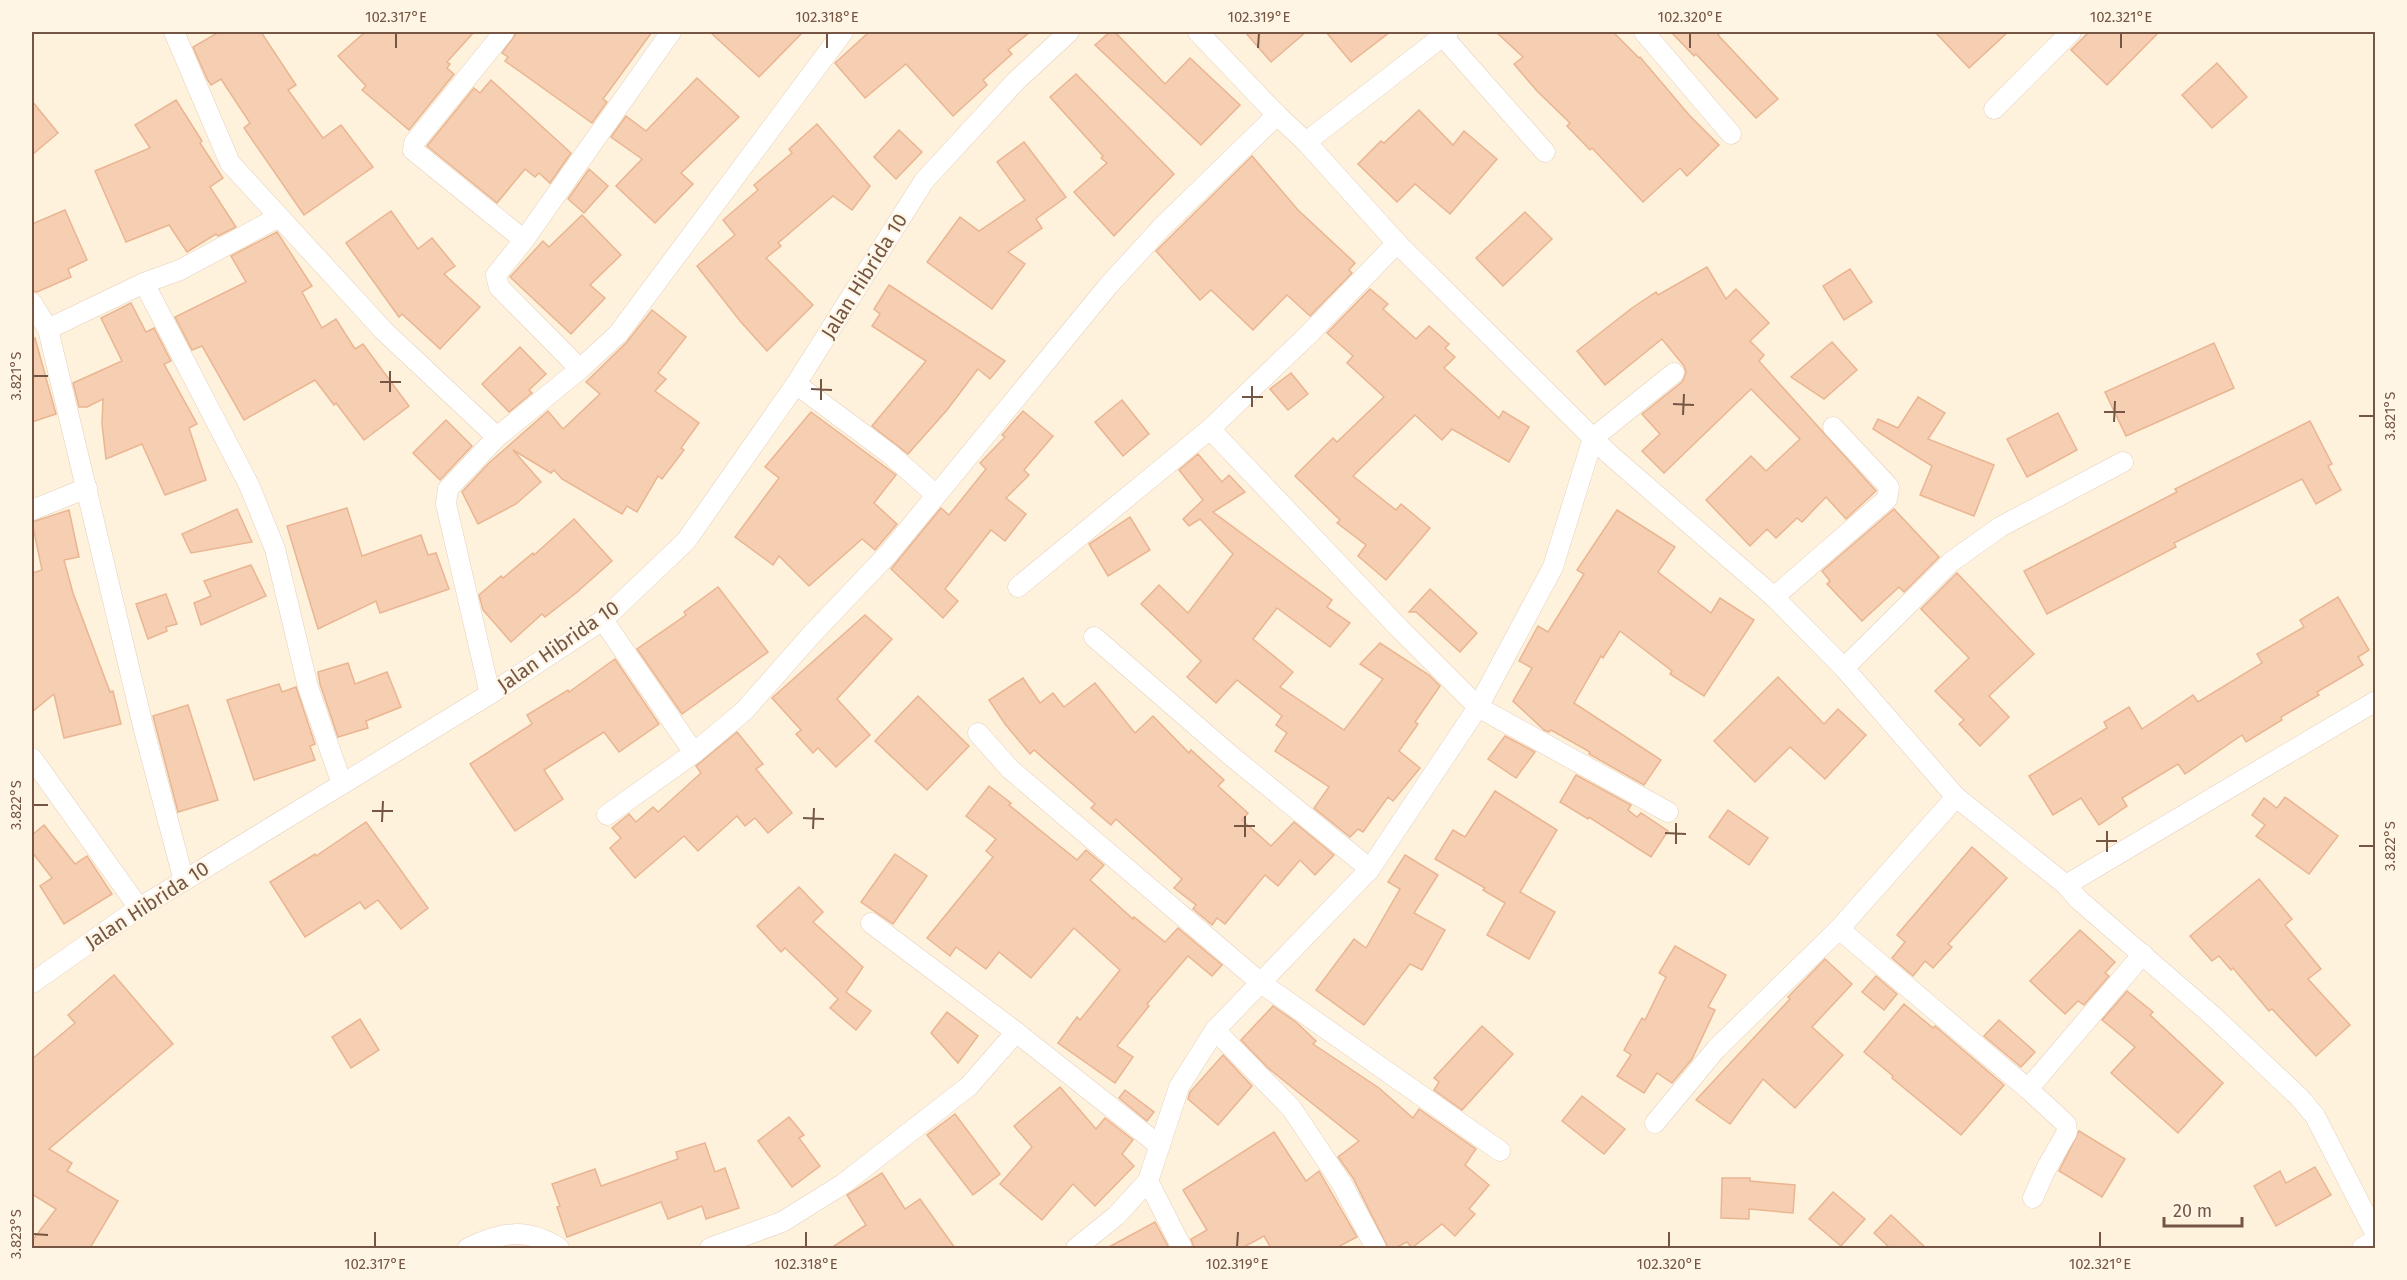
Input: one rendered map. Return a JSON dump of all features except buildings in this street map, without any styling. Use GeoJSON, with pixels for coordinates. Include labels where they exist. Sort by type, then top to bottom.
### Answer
{"type":"FeatureCollection","features":[{"type":"Feature","properties":{"kind":"street"},"geometry":{"type":"LineString","coordinates":[[504,32],[412,146],[413,150],[524,240]]}},
{"type":"Feature","properties":{"kind":"street"},"geometry":{"type":"LineString","coordinates":[[580,369],[499,287],[496,275],[524,240],[671,32]]}},
{"type":"Feature","properties":{"kind":"street"},"geometry":{"type":"LineString","coordinates":[[490,694],[446,504],[448,489],[497,437],[580,369],[618,334],[843,32]]}},
{"type":"Feature","properties":{"kind":"street","name":"Jalan Hibrida 10"},"geometry":{"type":"LineString","coordinates":[[32,983],[139,908],[490,694],[603,620],[686,541],[796,384],[924,181],[1016,81],[1069,32]]}},
{"type":"Feature","properties":{"kind":"street"},"geometry":{"type":"LineString","coordinates":[[1198,32],[1306,142],[1397,243],[1593,438],[1774,597],[1844,668],[1956,797],[2066,885],[2078,899],[2213,1016],[2299,1097],[2315,1116],[2376,1235]]}},
{"type":"Feature","properties":{"kind":"street"},"geometry":{"type":"LineString","coordinates":[[1644,32],[1731,134]]}},
{"type":"Feature","properties":{"kind":"street"},"geometry":{"type":"LineString","coordinates":[[1994,109],[2071,32]]}},
{"type":"Feature","properties":{"kind":"street"},"geometry":{"type":"LineString","coordinates":[[1306,142],[1443,33],[1545,152]]}},
{"type":"Feature","properties":{"kind":"street"},"geometry":{"type":"LineString","coordinates":[[181,35],[230,163],[384,331],[497,437]]}},
{"type":"Feature","properties":{"kind":"street"},"geometry":{"type":"LineString","coordinates":[[607,815],[694,753],[744,711],[813,633],[889,553],[1108,286],[1162,227],[1277,115]]}},
{"type":"Feature","properties":{"kind":"street"},"geometry":{"type":"LineString","coordinates":[[48,329],[144,283],[180,270],[279,217]]}},
{"type":"Feature","properties":{"kind":"street"},"geometry":{"type":"LineString","coordinates":[[1018,587],[1210,429],[1309,334],[1397,243]]}},
{"type":"Feature","properties":{"kind":"street"},"geometry":{"type":"LineString","coordinates":[[144,283],[249,485],[275,549],[308,687],[342,784]]}},
{"type":"Feature","properties":{"kind":"street"},"geometry":{"type":"LineString","coordinates":[[32,303],[48,329],[144,730],[184,880]]}},
{"type":"Feature","properties":{"kind":"street"},"geometry":{"type":"LineString","coordinates":[[1076,1248],[1116,1216],[1148,1181],[1179,1087],[1215,1030],[1370,869],[1478,707],[1553,567],[1593,438],[1674,372]]}},
{"type":"Feature","properties":{"kind":"street"},"geometry":{"type":"LineString","coordinates":[[796,384],[890,454],[936,495]]}},
{"type":"Feature","properties":{"kind":"street"},"geometry":{"type":"LineString","coordinates":[[1774,597],[1887,499],[1890,493],[1889,488],[1833,427]]}},
{"type":"Feature","properties":{"kind":"street"},"geometry":{"type":"LineString","coordinates":[[1210,429],[1399,628],[1478,707],[1668,812]]}},
{"type":"Feature","properties":{"kind":"street"},"geometry":{"type":"LineString","coordinates":[[1844,668],[1951,562],[2000,527],[2123,462]]}},
{"type":"Feature","properties":{"kind":"street"},"geometry":{"type":"LineString","coordinates":[[32,510],[87,488]]}},
{"type":"Feature","properties":{"kind":"street"},"geometry":{"type":"LineString","coordinates":[[603,620],[694,753]]}},
{"type":"Feature","properties":{"kind":"street"},"geometry":{"type":"LineString","coordinates":[[1094,637],[1230,755],[1370,869]]}},
{"type":"Feature","properties":{"kind":"street"},"geometry":{"type":"LineString","coordinates":[[2066,885],[2376,701]]}},
{"type":"Feature","properties":{"kind":"street"},"geometry":{"type":"LineString","coordinates":[[978,733],[1010,769],[1262,983],[1500,1151]]}},
{"type":"Feature","properties":{"kind":"street"},"geometry":{"type":"LineString","coordinates":[[32,758],[139,908]]}},
{"type":"Feature","properties":{"kind":"street"},"geometry":{"type":"LineString","coordinates":[[1655,1123],[1716,1049],[1839,929],[1956,797]]}},
{"type":"Feature","properties":{"kind":"street"},"geometry":{"type":"LineString","coordinates":[[871,923],[1017,1032],[1160,1146]]}},
{"type":"Feature","properties":{"kind":"street"},"geometry":{"type":"LineString","coordinates":[[1839,929],[2028,1089],[2068,1128],[2033,1198]]}},
{"type":"Feature","properties":{"kind":"street"},"geometry":{"type":"LineString","coordinates":[[2028,1089],[2143,954]]}},
{"type":"Feature","properties":{"kind":"street"},"geometry":{"type":"LineString","coordinates":[[1215,1030],[1292,1108],[1342,1184],[1376,1248]]}},
{"type":"Feature","properties":{"kind":"street"},"geometry":{"type":"LineString","coordinates":[[710,1248],[782,1222],[843,1184],[969,1086],[1017,1032]]}},
{"type":"Feature","properties":{"kind":"street"},"geometry":{"type":"LineString","coordinates":[[1148,1181],[1182,1248]]}},
{"type":"Feature","properties":{"kind":"street"},"geometry":{"type":"LineString","coordinates":[[468,1248],[496,1236],[520,1233],[546,1240],[559,1248]]}},
{"type":"Feature","properties":{"kind":"street"},"geometry":{"type":"LineString","coordinates":[[2362,1248],[2376,1240]]}}]}
